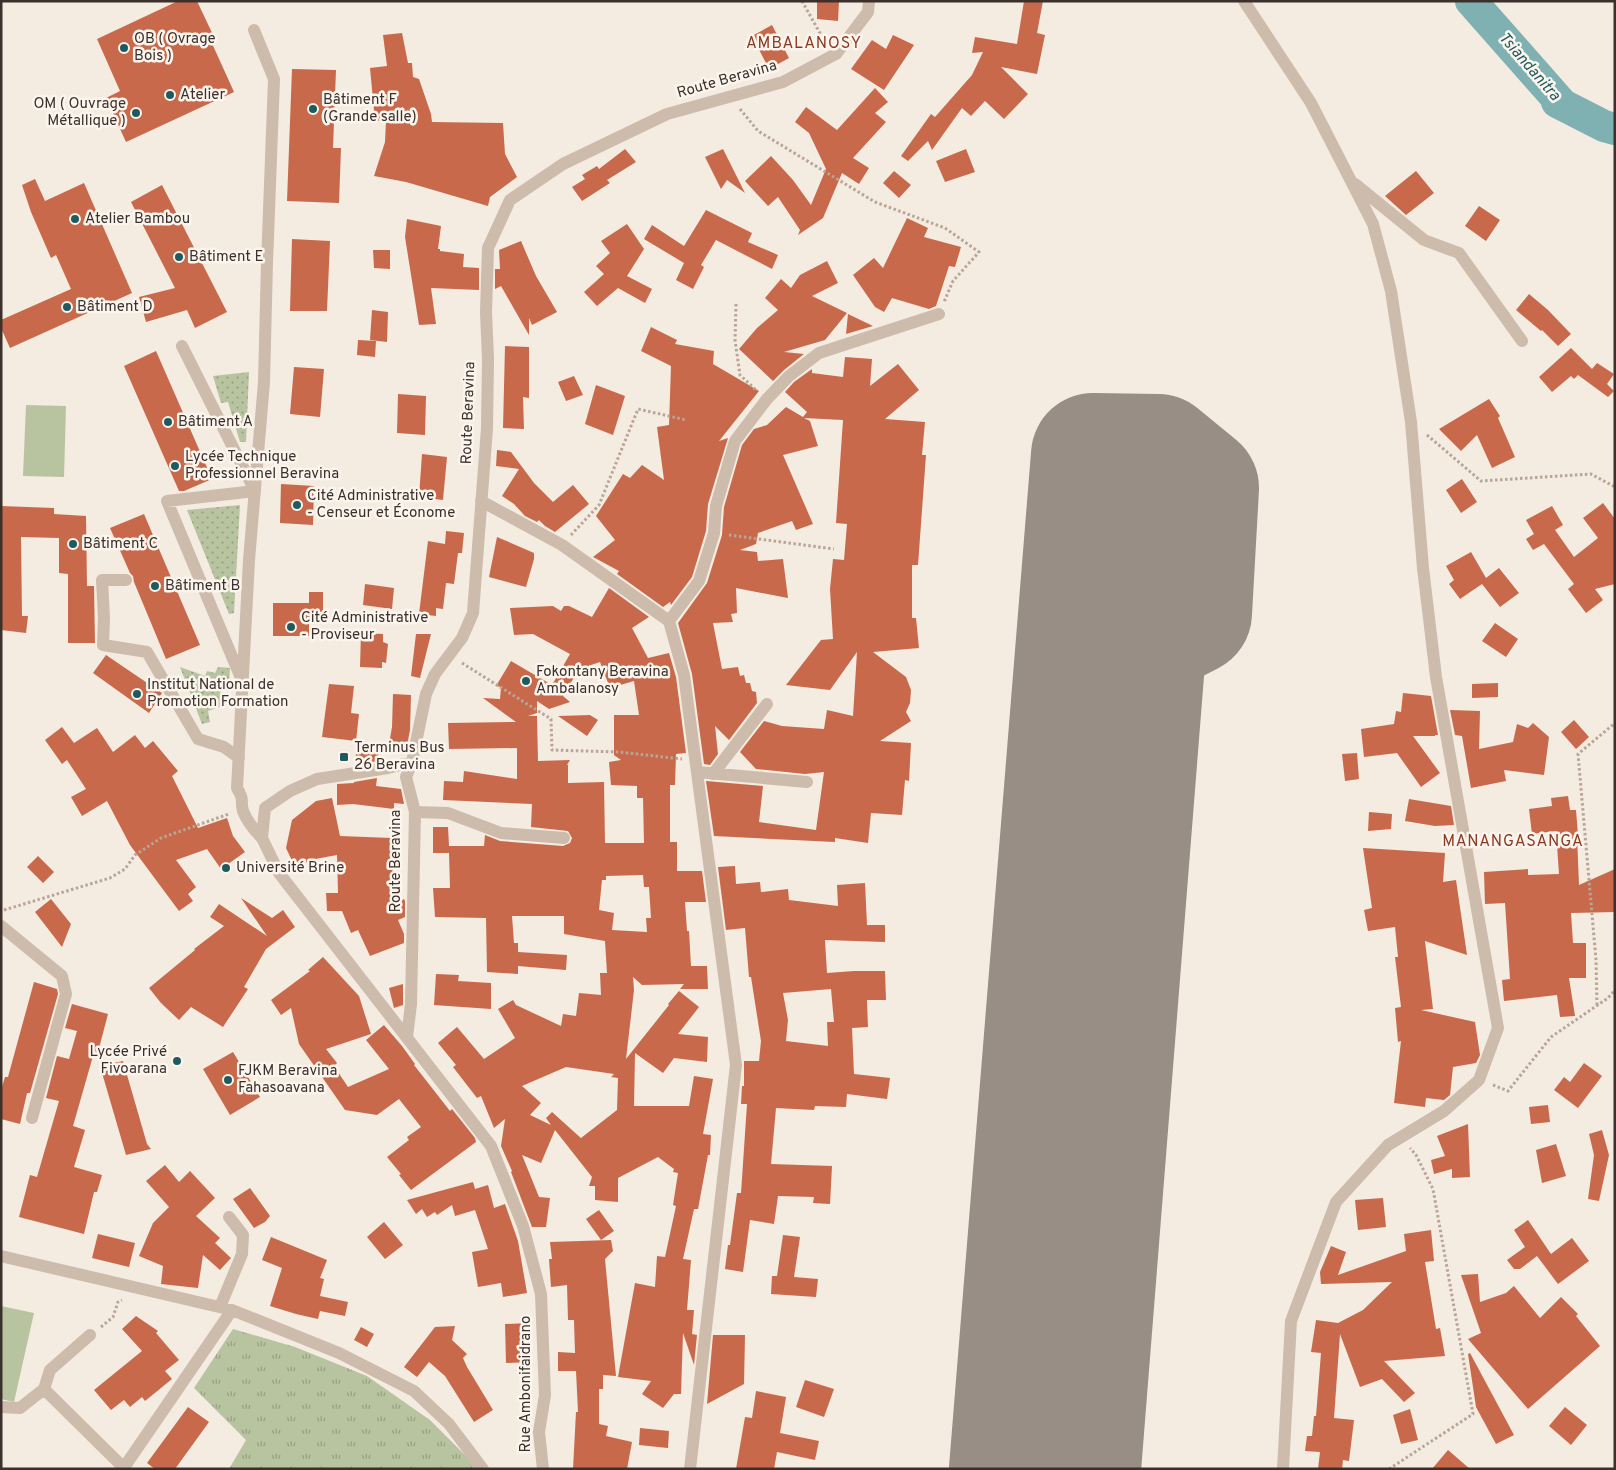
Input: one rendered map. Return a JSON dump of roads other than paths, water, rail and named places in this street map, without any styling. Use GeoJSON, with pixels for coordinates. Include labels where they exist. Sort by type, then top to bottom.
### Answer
{"type":"FeatureCollection","features":[{"type":"Feature","properties":{"kind":"street","name":"Route Beravina"},"geometry":{"type":"LineString","coordinates":[[407,1037],[411,1004],[415,812],[406,777],[412,762],[426,694],[435,674],[462,638],[474,613],[487,428],[488,359],[486,312],[488,248],[510,200],[563,164],[667,114],[783,82],[836,54],[868,12],[869,1]]}},
{"type":"Feature","properties":{"kind":"street"},"geometry":{"type":"LineString","coordinates":[[1244,1],[1310,103],[1373,224],[1391,291],[1411,422],[1423,568],[1436,677],[1498,1028],[1478,1080],[1444,1111],[1388,1145],[1336,1202],[1291,1320],[1283,1469]]}},
{"type":"Feature","properties":{"kind":"street","name":"Rue Ambonifaidrano"},"geometry":{"type":"LineString","coordinates":[[254,30],[274,78],[266,263],[264,382],[249,560],[237,788],[243,797],[243,809],[251,825],[262,838],[279,873],[491,1146],[523,1226],[541,1294],[545,1395],[539,1432],[543,1469]]}},
{"type":"Feature","properties":{"kind":"street"},"geometry":{"type":"LineString","coordinates":[[1351,181],[1424,240],[1459,253],[1522,341]]}},
{"type":"Feature","properties":{"kind":"street"},"geometry":{"type":"LineString","coordinates":[[669,621],[699,581],[714,533],[716,506],[735,441],[767,399],[789,376],[820,353],[939,314]]}},
{"type":"Feature","properties":{"kind":"street"},"geometry":{"type":"LineString","coordinates":[[182,346],[255,491],[167,501],[242,680]]}},
{"type":"Feature","properties":{"kind":"street"},"geometry":{"type":"LineString","coordinates":[[481,501],[562,545],[669,621],[684,675],[736,1065],[690,1469]]}},
{"type":"Feature","properties":{"kind":"street"},"geometry":{"type":"LineString","coordinates":[[126,580],[102,580],[103,645],[147,652],[198,739],[224,748],[239,758]]}},
{"type":"Feature","properties":{"kind":"street"},"geometry":{"type":"LineString","coordinates":[[713,774],[766,704]]}},
{"type":"Feature","properties":{"kind":"street"},"geometry":{"type":"LineString","coordinates":[[262,838],[265,808],[290,791],[317,779],[388,768],[412,762]]}},
{"type":"Feature","properties":{"kind":"street"},"geometry":{"type":"LineString","coordinates":[[696,766],[713,774],[807,782]]}},
{"type":"Feature","properties":{"kind":"street"},"geometry":{"type":"LineString","coordinates":[[415,812],[448,812],[501,833],[564,838]]}},
{"type":"Feature","properties":{"kind":"street"},"geometry":{"type":"LineString","coordinates":[[1,926],[62,976],[66,994],[32,1118]]}},
{"type":"Feature","properties":{"kind":"street"},"geometry":{"type":"LineString","coordinates":[[44,1389],[124,1468],[226,1309],[242,1254],[242,1235],[229,1217]]}},
{"type":"Feature","properties":{"kind":"street"},"geometry":{"type":"LineString","coordinates":[[1,1256],[226,1309],[339,1353],[414,1392],[449,1424],[484,1469]]}},
{"type":"Feature","properties":{"kind":"street"},"geometry":{"type":"LineString","coordinates":[[1,1407],[20,1408],[44,1389],[50,1370],[90,1335]]}},
{"type":"Feature","properties":{"kind":"waterway","name":"Tsiandanitra"},"geometry":{"type":"LineString","coordinates":[[1471,1],[1562,104],[1557,102],[1604,126],[1615,129]]}},
{"type":"Feature","properties":{"kind":"place","name":"OB ( Ovrage Bois )"},"geometry":{"type":"Point","coordinates":[124,48]}},
{"type":"Feature","properties":{"kind":"place","name":"Atelier"},"geometry":{"type":"Point","coordinates":[170,95]}},
{"type":"Feature","properties":{"kind":"place","name":"Bâtiment F (Grande salle)"},"geometry":{"type":"Point","coordinates":[313,109]}},
{"type":"Feature","properties":{"kind":"place","name":"OM ( Ouvrage Métallique )"},"geometry":{"type":"Point","coordinates":[136,113]}},
{"type":"Feature","properties":{"kind":"place","name":"Atelier Bambou"},"geometry":{"type":"Point","coordinates":[75,219]}},
{"type":"Feature","properties":{"kind":"place","name":"Bâtiment E"},"geometry":{"type":"Point","coordinates":[179,257]}},
{"type":"Feature","properties":{"kind":"place","name":"Bâtiment D"},"geometry":{"type":"Point","coordinates":[67,307]}},
{"type":"Feature","properties":{"kind":"place","name":"Bâtiment A"},"geometry":{"type":"Point","coordinates":[168,422]}},
{"type":"Feature","properties":{"kind":"place","name":"Lycée Technique Professionnel Beravina"},"geometry":{"type":"Point","coordinates":[175,466]}},
{"type":"Feature","properties":{"kind":"place","name":"Cité Administrative - Censeur et Économe"},"geometry":{"type":"Point","coordinates":[297,505]}},
{"type":"Feature","properties":{"kind":"place","name":"Bâtiment C"},"geometry":{"type":"Point","coordinates":[73,544]}},
{"type":"Feature","properties":{"kind":"place","name":"Bâtiment B"},"geometry":{"type":"Point","coordinates":[155,586]}},
{"type":"Feature","properties":{"kind":"place","name":"Cité Administrative - Proviseur"},"geometry":{"type":"Point","coordinates":[291,627]}},
{"type":"Feature","properties":{"kind":"place","name":"Fokontany Beravina Ambalanosy"},"geometry":{"type":"Point","coordinates":[526,681]}},
{"type":"Feature","properties":{"kind":"place","name":"Institut National de Promotion Formation"},"geometry":{"type":"Point","coordinates":[137,694]}},
{"type":"Feature","properties":{"kind":"place","name":"Terminus Bus 26 Beravina"},"geometry":{"type":"Point","coordinates":[344,757]}},
{"type":"Feature","properties":{"kind":"place","name":"Université Brine"},"geometry":{"type":"Point","coordinates":[226,868]}},
{"type":"Feature","properties":{"kind":"place","name":"Lycée Privé Fivoarana"},"geometry":{"type":"Point","coordinates":[177,1061]}},
{"type":"Feature","properties":{"kind":"place","name":"FJKM Beravina Fahasoavana"},"geometry":{"type":"Point","coordinates":[228,1080]}},
{"type":"Feature","properties":{"kind":"district","name":"AMBALANOSY"},"geometry":{"type":"Point","coordinates":[804,44]}},
{"type":"Feature","properties":{"kind":"district","name":"MANANGASANGA"},"geometry":{"type":"Point","coordinates":[1513,842]}}]}
